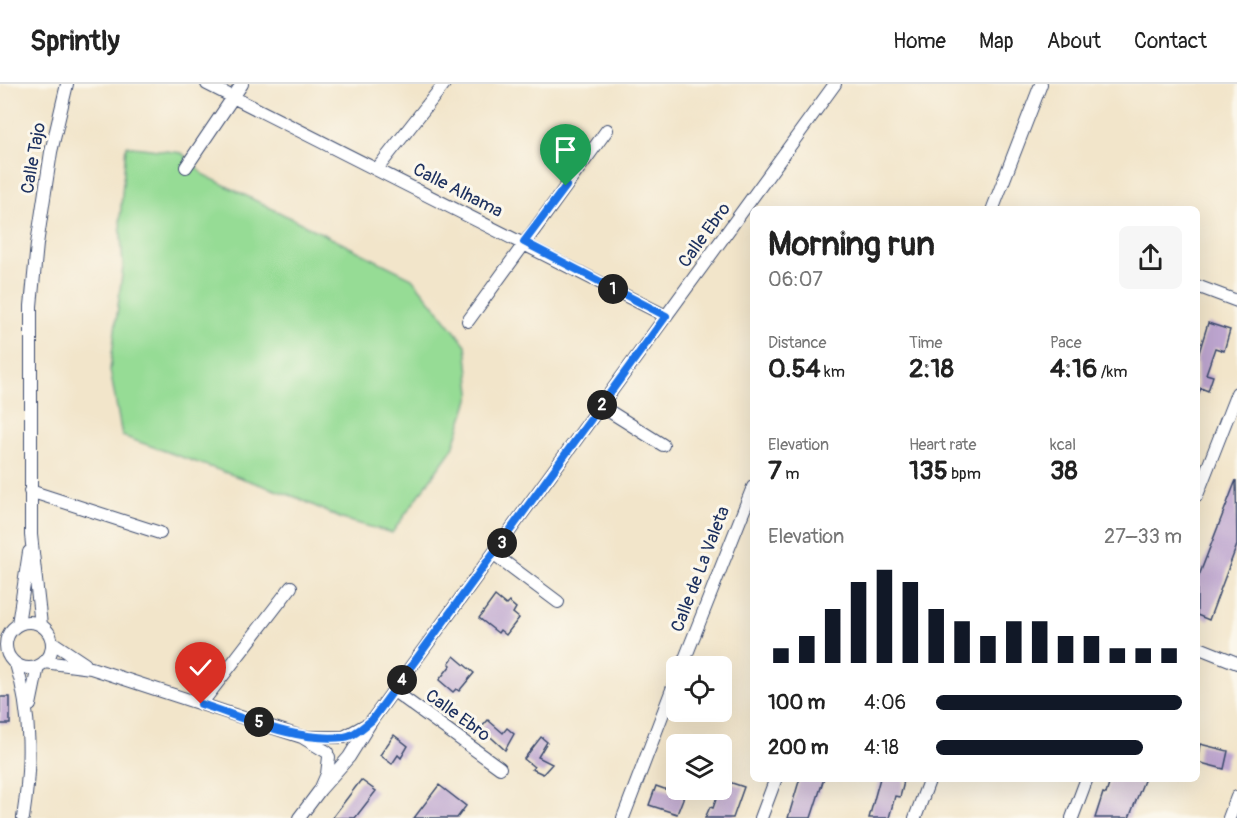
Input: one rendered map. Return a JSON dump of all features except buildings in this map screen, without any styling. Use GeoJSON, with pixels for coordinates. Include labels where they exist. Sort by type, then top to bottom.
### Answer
{"type":"FeatureCollection","features":[{"type":"Feature","properties":{"kind":"street","name":"Calle Tajo"},"geometry":{"type":"LineString","coordinates":[[41,625],[31,536],[31,306],[37,244],[51,152],[67,84]]}},
{"type":"Feature","properties":{"kind":"street","name":"Calle Alhama"},"geometry":{"type":"LineString","coordinates":[[207,84],[524,242],[666,316]]}},
{"type":"Feature","properties":{"kind":"street"},"geometry":{"type":"LineString","coordinates":[[186,167],[242,84]]}},
{"type":"Feature","properties":{"kind":"street","name":"Calle Alhama"},"geometry":{"type":"LineString","coordinates":[[377,170],[444,84]]}},
{"type":"Feature","properties":{"kind":"street","name":"Calle Ebro"},"geometry":{"type":"LineString","coordinates":[[304,816],[320,790],[349,754],[835,84]]}},
{"type":"Feature","properties":{"kind":"street"},"geometry":{"type":"LineString","coordinates":[[995,206],[1041,84]]}},
{"type":"Feature","properties":{"kind":"street"},"geometry":{"type":"LineString","coordinates":[[468,321],[607,130]]}},
{"type":"Feature","properties":{"kind":"street"},"geometry":{"type":"LineString","coordinates":[[1200,287],[1237,301]]}},
{"type":"Feature","properties":{"kind":"street"},"geometry":{"type":"LineString","coordinates":[[1200,487],[1237,393]]}},
{"type":"Feature","properties":{"kind":"street"},"geometry":{"type":"LineString","coordinates":[[602,406],[663,445]]}},
{"type":"Feature","properties":{"kind":"street"},"geometry":{"type":"LineString","coordinates":[[30,491],[160,533]]}},
{"type":"Feature","properties":{"kind":"street","name":"Calle de La Valeta"},"geometry":{"type":"LineString","coordinates":[[686,656],[750,495]]}},
{"type":"Feature","properties":{"kind":"street","name":"Calle Tajo"},"geometry":{"type":"LineString","coordinates":[[10,628],[31,536]]}},
{"type":"Feature","properties":{"kind":"street"},"geometry":{"type":"LineString","coordinates":[[494,554],[558,602]]}},
{"type":"Feature","properties":{"kind":"street"},"geometry":{"type":"LineString","coordinates":[[201,704],[291,587]]}},
{"type":"Feature","properties":{"kind":"street"},"geometry":{"type":"LineString","coordinates":[[23,818],[30,737],[28,712],[16,664],[4,647],[10,628],[34,622],[48,632],[52,649],[41,664],[28,712]]}},
{"type":"Feature","properties":{"kind":"street"},"geometry":{"type":"LineString","coordinates":[[52,642],[91,668]]}},
{"type":"Feature","properties":{"kind":"street"},"geometry":{"type":"LineString","coordinates":[[1200,647],[1237,663]]}},
{"type":"Feature","properties":{"kind":"street"},"geometry":{"type":"LineString","coordinates":[[16,664],[27,668],[41,664],[91,668],[302,737],[337,761],[349,754],[351,744],[339,737],[302,737]]}},
{"type":"Feature","properties":{"kind":"street","name":"Calle Ebro"},"geometry":{"type":"LineString","coordinates":[[394,691],[501,768]]}},
{"type":"Feature","properties":{"kind":"street"},"geometry":{"type":"LineString","coordinates":[[623,818],[666,705]]}},
{"type":"Feature","properties":{"kind":"street","name":"Calle Ebro"},"geometry":{"type":"LineString","coordinates":[[339,737],[356,732],[372,720]]}},
{"type":"Feature","properties":{"kind":"street"},"geometry":{"type":"LineString","coordinates":[[328,754],[329,741],[339,737]]}},
{"type":"Feature","properties":{"kind":"street","name":"Calle Ebro"},"geometry":{"type":"LineString","coordinates":[[320,790],[327,774],[328,754]]}},
{"type":"Feature","properties":{"kind":"street"},"geometry":{"type":"LineString","coordinates":[[761,818],[774,782]]}},
{"type":"Feature","properties":{"kind":"street"},"geometry":{"type":"LineString","coordinates":[[915,818],[928,782]]}},
{"type":"Feature","properties":{"kind":"street"},"geometry":{"type":"LineString","coordinates":[[1072,818],[1086,782]]}},
{"type":"Feature","properties":{"kind":"street"},"geometry":{"type":"LineString","coordinates":[[1229,818],[1237,797]]}},
{"type":"Feature","properties":{"kind":"green space"},"geometry":{"type":"Polygon","coordinates":[[[126,146],[182,153],[204,175],[412,278],[466,345],[471,393],[453,448],[392,533],[342,519],[298,498],[122,436],[110,370],[123,267],[120,219],[126,146]]]}},
{"type":"Feature","properties":{"kind":"route"},"geometry":{"type":"LineString","coordinates":[[201,704],[302,737],[344,737],[356,732],[372,720],[666,316],[524,242],[566,186]]}}]}
